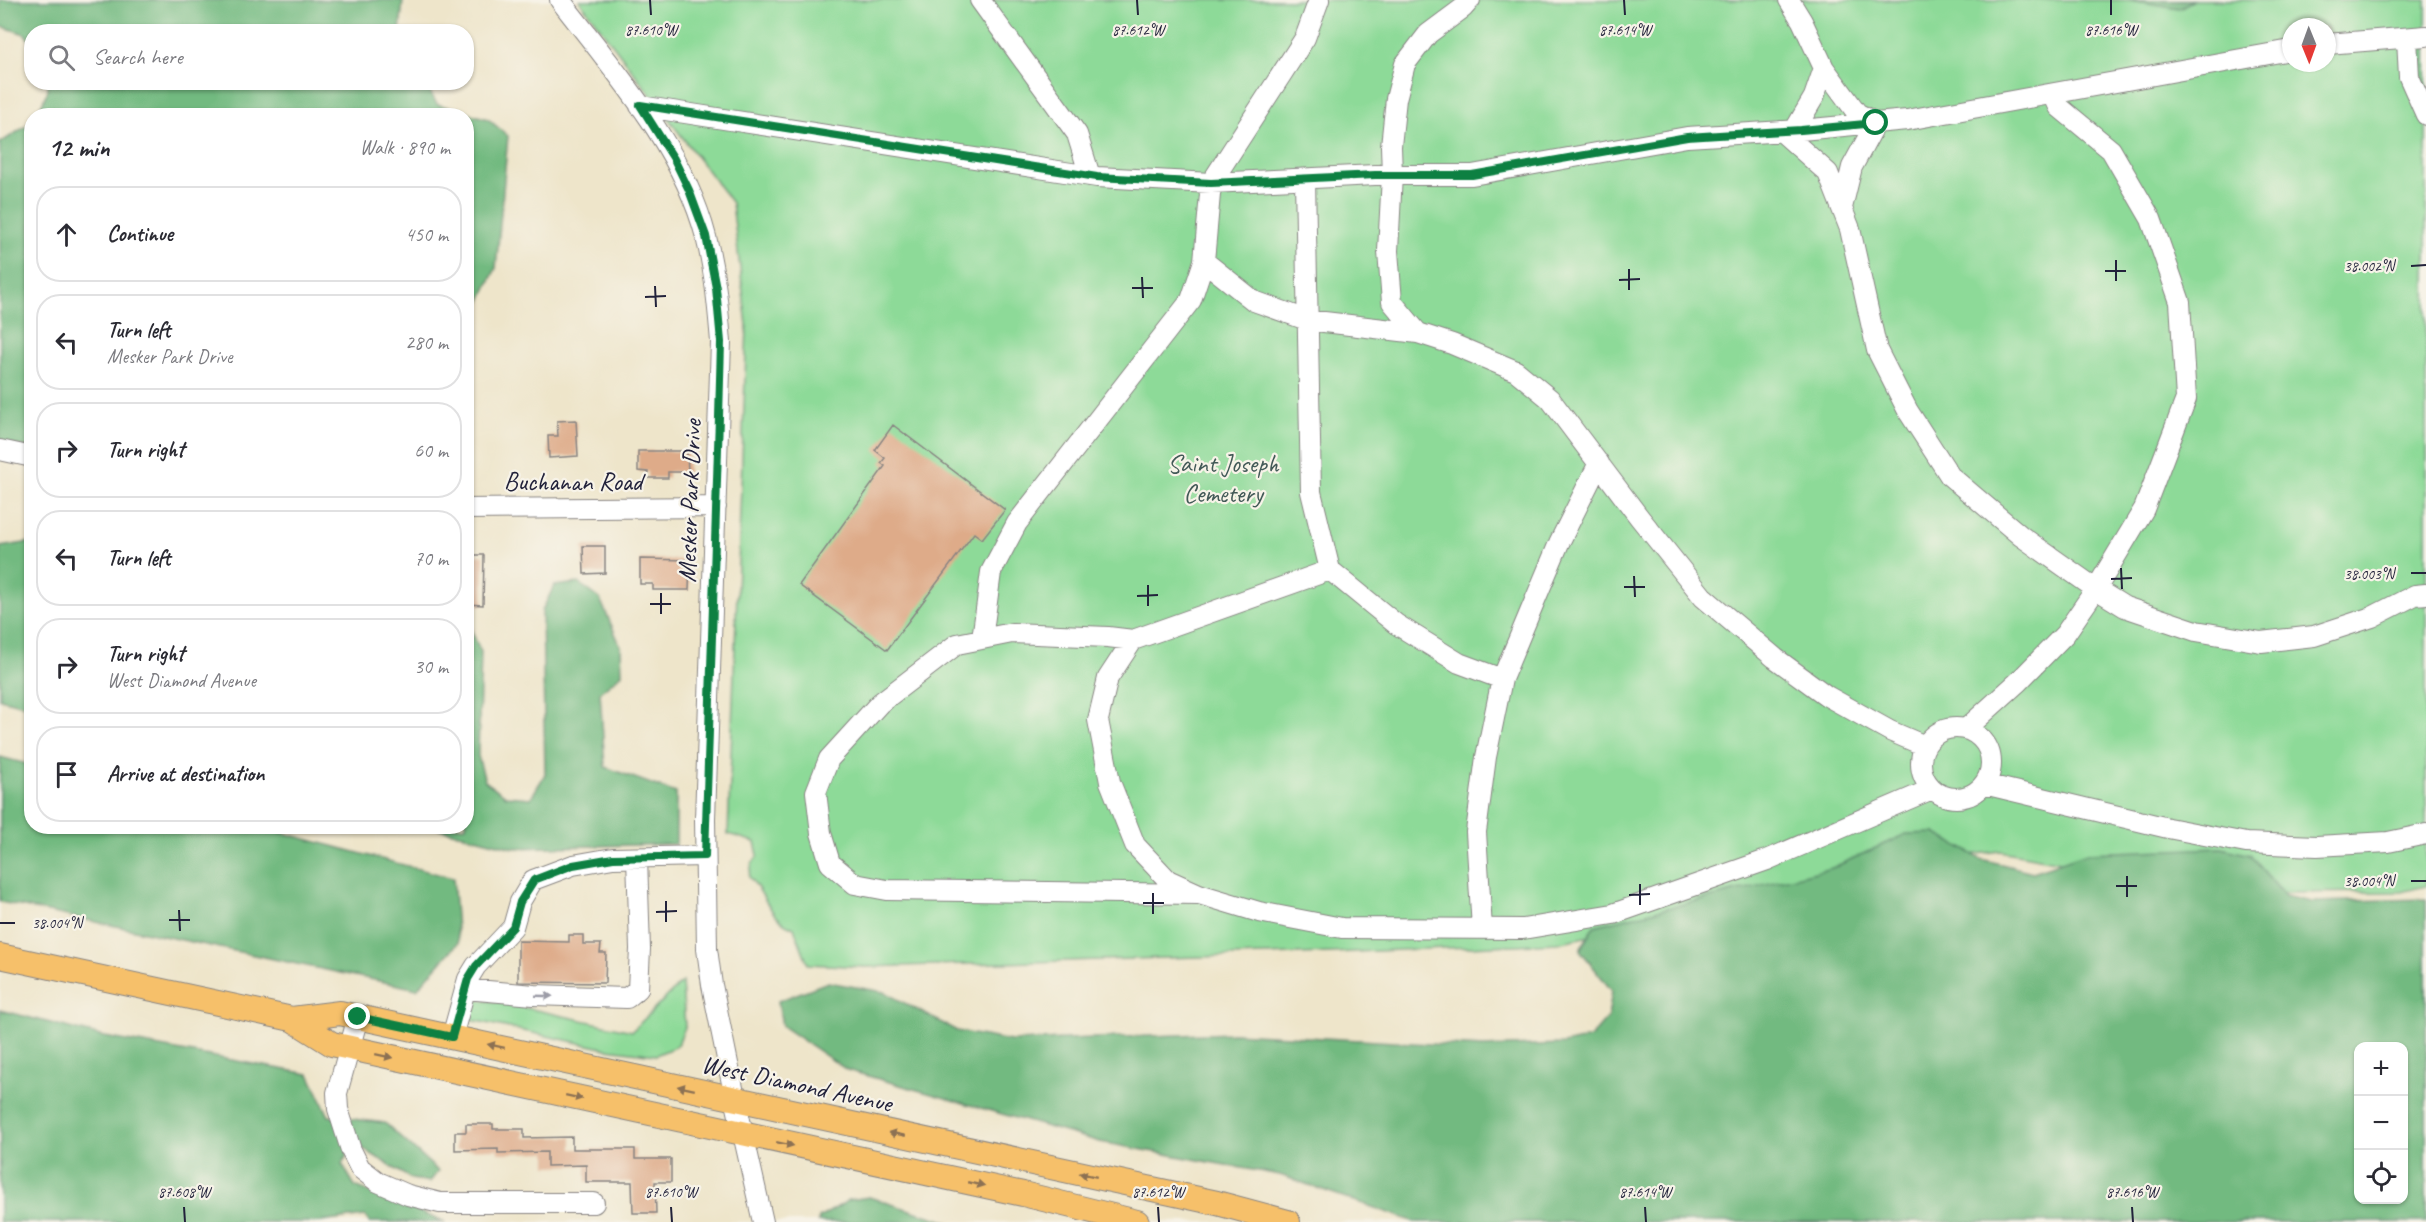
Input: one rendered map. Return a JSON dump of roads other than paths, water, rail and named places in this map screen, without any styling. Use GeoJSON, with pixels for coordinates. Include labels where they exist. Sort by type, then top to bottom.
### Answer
{"type":"FeatureCollection","features":[{"type":"Feature","properties":{"kind":"main road","name":"West Diamond Avenue"},"geometry":{"type":"LineString","coordinates":[[0,956],[292,1019],[340,1013],[1217,1203],[1288,1222]]}},
{"type":"Feature","properties":{"kind":"main road","name":"West Diamond Avenue"},"geometry":{"type":"LineString","coordinates":[[292,1019],[332,1044],[346,1058],[743,1135],[1023,1194],[1137,1222]]}},
{"type":"Feature","properties":{"kind":"street","name":"Mesker Park Drive"},"geometry":{"type":"LineString","coordinates":[[560,0],[640,105],[674,159],[689,190],[706,236],[713,268],[721,342],[705,856],[707,949],[712,985],[762,1222]]}},
{"type":"Feature","properties":{"kind":"street"},"geometry":{"type":"LineString","coordinates":[[980,0],[1077,134],[1090,176]]}},
{"type":"Feature","properties":{"kind":"street"},"geometry":{"type":"LineString","coordinates":[[982,639],[991,572],[1017,523],[1191,300],[1204,261],[1211,183],[1305,38],[1319,0]]}},
{"type":"Feature","properties":{"kind":"street"},"geometry":{"type":"LineString","coordinates":[[1418,333],[1392,302],[1388,251],[1392,175],[1391,146],[1396,99],[1405,64],[1428,34],[1463,8],[1470,0]]}},
{"type":"Feature","properties":{"kind":"street"},"geometry":{"type":"LineString","coordinates":[[1789,0],[1802,21],[1824,68],[1857,113],[1876,123]]}},
{"type":"Feature","properties":{"kind":"street"},"geometry":{"type":"LineString","coordinates":[[2336,43],[2416,37],[2409,77],[2426,115]]}},
{"type":"Feature","properties":{"kind":"street"},"geometry":{"type":"LineString","coordinates":[[640,105],[1090,176],[1211,183],[1392,175],[1472,175],[1687,137],[1907,120],[2282,52]]}},
{"type":"Feature","properties":{"kind":"street"},"geometry":{"type":"LineString","coordinates":[[1787,131],[1814,97],[1824,68]]}},
{"type":"Feature","properties":{"kind":"street"},"geometry":{"type":"LineString","coordinates":[[1966,729],[2018,682],[2065,634],[2096,589],[2144,509],[2186,399],[2180,302],[2151,219],[2111,150],[2059,107],[2053,94]]}},
{"type":"Feature","properties":{"kind":"street"},"geometry":{"type":"LineString","coordinates":[[1842,208],[1852,166],[1876,123]]}},
{"type":"Feature","properties":{"kind":"street"},"geometry":{"type":"LineString","coordinates":[[1787,131],[1828,173],[1850,229],[1877,350],[1908,411],[1950,476],[2021,536],[2125,607],[2196,631],[2261,642],[2314,636],[2372,616],[2415,595],[2426,594]]}},
{"type":"Feature","properties":{"kind":"street"},"geometry":{"type":"LineString","coordinates":[[1305,179],[1311,492],[1330,570],[1396,624],[1459,663],[1502,679]]}},
{"type":"Feature","properties":{"kind":"street"},"geometry":{"type":"LineString","coordinates":[[1204,261],[1254,301],[1307,320],[1418,333],[1452,344],[1516,371],[1550,399],[1703,597],[1775,658],[1827,696],[1890,731],[1925,746]]}},
{"type":"Feature","properties":{"kind":"street"},"geometry":{"type":"LineString","coordinates":[[0,450],[24,455]]}},
{"type":"Feature","properties":{"kind":"street"},"geometry":{"type":"LineString","coordinates":[[1482,929],[1476,832],[1486,757],[1502,679],[1559,543],[1599,463]]}},
{"type":"Feature","properties":{"kind":"street","name":"Buchanan Road"},"geometry":{"type":"LineString","coordinates":[[474,508],[716,507]]}},
{"type":"Feature","properties":{"kind":"street"},"geometry":{"type":"LineString","coordinates":[[1199,894],[887,890],[855,884],[830,863],[821,833],[816,792],[829,759],[880,703],[957,644],[1012,633],[1133,640],[1330,570]]}},
{"type":"Feature","properties":{"kind":"street"},"geometry":{"type":"LineString","coordinates":[[1133,640],[1108,678],[1098,720],[1110,782],[1136,845],[1168,880],[1199,894],[1259,912],[1342,928],[1523,929],[1613,914],[1767,860],[1932,789]]}},
{"type":"Feature","properties":{"kind":"street"},"geometry":{"type":"LineString","coordinates":[[1966,729],[1976,734],[1984,742],[1991,763],[1989,774],[1984,784],[1976,792],[1965,797],[1942,796],[1925,780],[1921,769],[1921,757],[1925,746],[1933,736],[1943,730],[1966,729]]}},
{"type":"Feature","properties":{"kind":"street"},"geometry":{"type":"LineString","coordinates":[[1984,784],[2168,828],[2246,843],[2317,846],[2388,842],[2426,834]]}},
{"type":"Feature","properties":{"kind":"street"},"geometry":{"type":"LineString","coordinates":[[452,1037],[468,979],[476,966],[513,927],[520,902],[534,880],[573,865],[613,858],[705,856]]}},
{"type":"Feature","properties":{"kind":"street"},"geometry":{"type":"LineString","coordinates":[[465,989],[534,995],[627,998],[638,989],[640,949],[637,858]]}},
{"type":"Feature","properties":{"kind":"street"},"geometry":{"type":"LineString","coordinates":[[358,1017],[337,1093],[341,1120],[360,1168],[378,1182],[408,1195],[440,1203],[594,1203]]}},
{"type":"Feature","properties":{"kind":"park label","name":"Saint Joseph Cemetery"},"geometry":{"type":"Point","coordinates":[1223,478]}}]}
